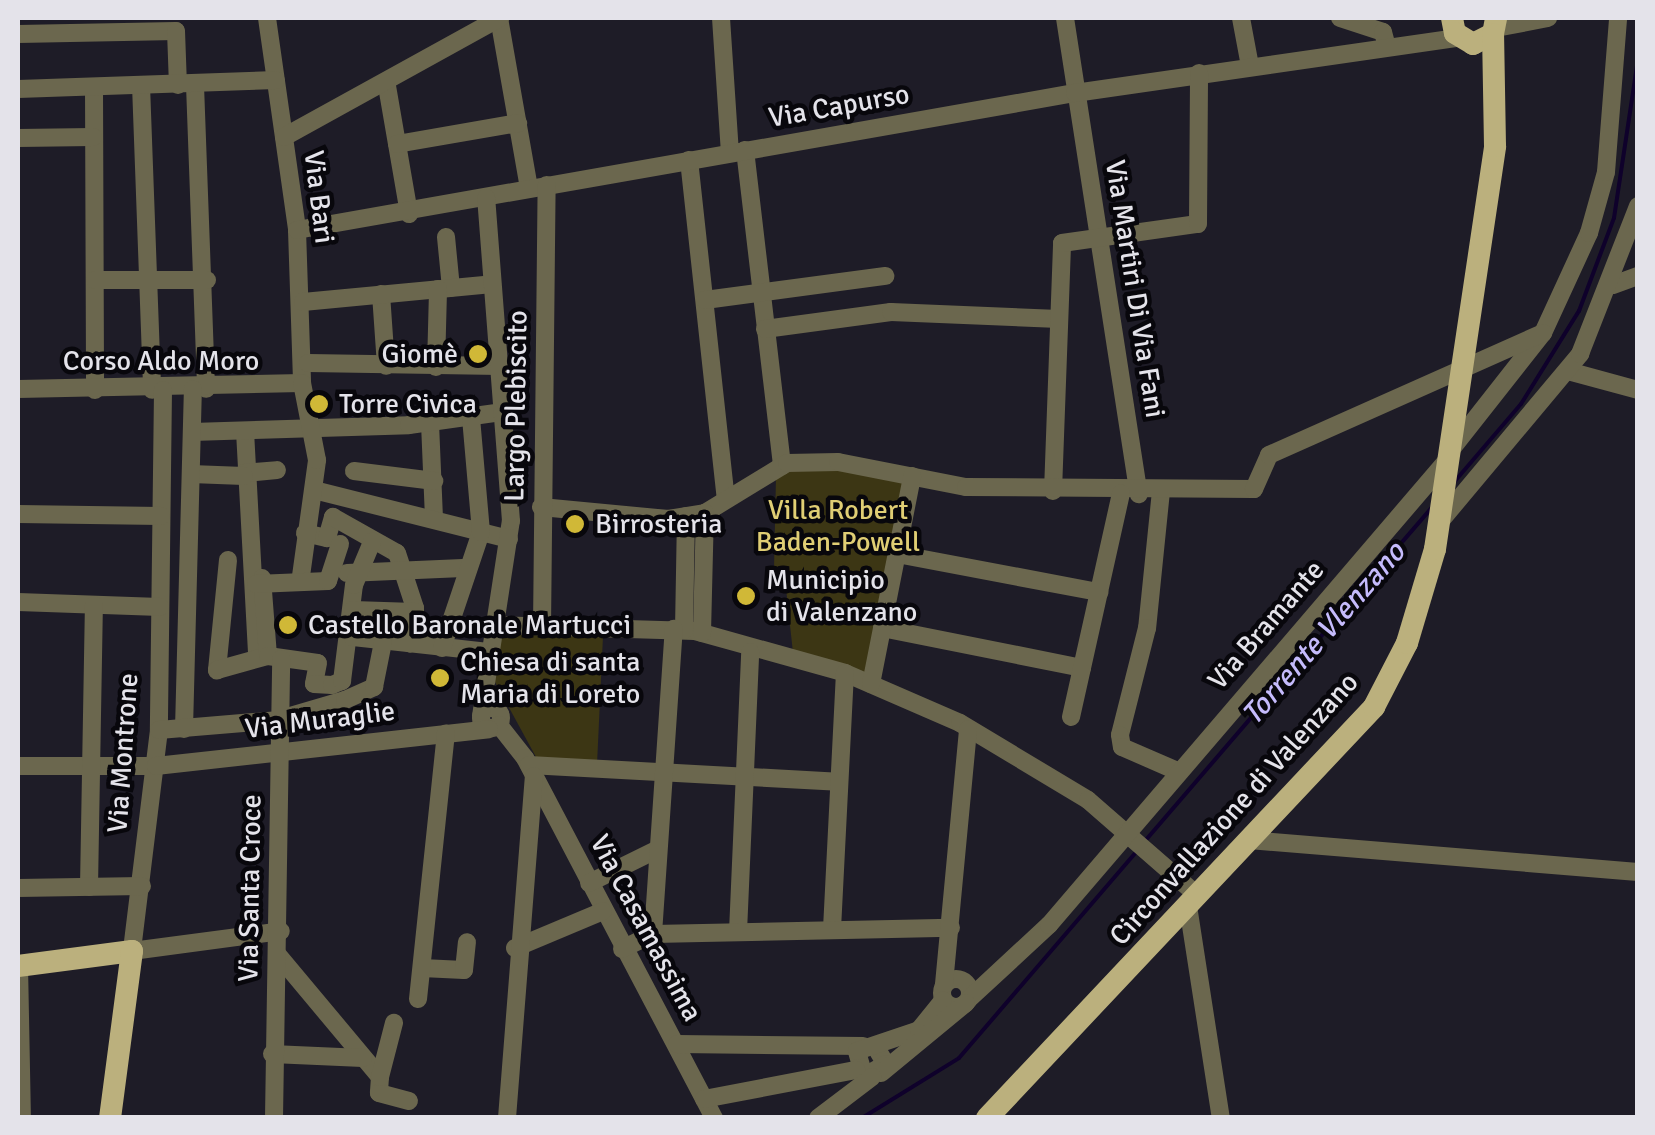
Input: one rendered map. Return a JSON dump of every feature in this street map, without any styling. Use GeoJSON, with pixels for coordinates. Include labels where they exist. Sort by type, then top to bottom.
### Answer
{"type":"FeatureCollection","features":[{"type":"Feature","properties":{"kind":"main road","name":"Circonvallazione di Valenzano"},"geometry":{"type":"LineString","coordinates":[[987,1118],[1374,707],[1408,643],[1438,521],[1495,146],[1495,78],[1474,29]]}},
{"type":"Feature","properties":{"kind":"main road"},"geometry":{"type":"LineString","coordinates":[[18,965],[132,951]]}},
{"type":"Feature","properties":{"kind":"main road","name":"Via Montrone"},"geometry":{"type":"LineString","coordinates":[[110,1118],[132,951]]}},
{"type":"Feature","properties":{"kind":"street","name":"Via Bari"},"geometry":{"type":"LineString","coordinates":[[267,18],[298,230],[308,363],[302,383]]}},
{"type":"Feature","properties":{"kind":"street"},"geometry":{"type":"LineString","coordinates":[[284,137],[387,86],[499,18]]}},
{"type":"Feature","properties":{"kind":"street","name":"Largo Plebiscito"},"geometry":{"type":"LineString","coordinates":[[499,18],[518,124],[538,186],[542,628]]}},
{"type":"Feature","properties":{"kind":"street"},"geometry":{"type":"LineString","coordinates":[[721,18],[782,466]]}},
{"type":"Feature","properties":{"kind":"street","name":"Via Martiri Di Via Fani"},"geometry":{"type":"LineString","coordinates":[[1065,18],[1098,234],[1130,494]]}},
{"type":"Feature","properties":{"kind":"street"},"geometry":{"type":"LineString","coordinates":[[1240,18],[1250,66]]}},
{"type":"Feature","properties":{"kind":"street"},"geometry":{"type":"LineString","coordinates":[[1340,18],[1383,32],[1389,42]]}},
{"type":"Feature","properties":{"kind":"street","name":"Via Capurso"},"geometry":{"type":"LineString","coordinates":[[298,230],[409,214],[538,186],[1075,93],[1548,18]]}},
{"type":"Feature","properties":{"kind":"street","name":"Via Bramante"},"geometry":{"type":"LineString","coordinates":[[818,1118],[870,1073],[904,1056],[1049,925],[1176,770],[1449,458],[1543,333],[1606,172],[1618,18]]}},
{"type":"Feature","properties":{"kind":"street"},"geometry":{"type":"LineString","coordinates":[[18,34],[176,31],[186,85],[207,280],[192,432],[184,729]]}},
{"type":"Feature","properties":{"kind":"street"},"geometry":{"type":"LineString","coordinates":[[1053,491],[1062,242],[1098,234],[1198,224],[1199,73]]}},
{"type":"Feature","properties":{"kind":"street"},"geometry":{"type":"LineString","coordinates":[[18,89],[276,80]]}},
{"type":"Feature","properties":{"kind":"street","name":"Via Montrone"},"geometry":{"type":"LineString","coordinates":[[132,951],[156,766],[161,516],[158,390],[146,280],[141,85]]}},
{"type":"Feature","properties":{"kind":"street"},"geometry":{"type":"LineString","coordinates":[[387,86],[409,214]]}},
{"type":"Feature","properties":{"kind":"street"},"geometry":{"type":"LineString","coordinates":[[94,88],[95,390]]}},
{"type":"Feature","properties":{"kind":"street"},"geometry":{"type":"LineString","coordinates":[[398,144],[518,124]]}},
{"type":"Feature","properties":{"kind":"street"},"geometry":{"type":"LineString","coordinates":[[18,138],[94,137]]}},
{"type":"Feature","properties":{"kind":"street"},"geometry":{"type":"LineString","coordinates":[[689,160],[726,498]]}},
{"type":"Feature","properties":{"kind":"street","name":"Largo Plebiscito"},"geometry":{"type":"LineString","coordinates":[[486,198],[509,540],[485,680],[491,720]]}},
{"type":"Feature","properties":{"kind":"street"},"geometry":{"type":"LineString","coordinates":[[1438,521],[1568,370],[1613,285],[1638,206]]}},
{"type":"Feature","properties":{"kind":"street"},"geometry":{"type":"LineString","coordinates":[[436,367],[446,237]]}},
{"type":"Feature","properties":{"kind":"street"},"geometry":{"type":"LineString","coordinates":[[705,300],[886,276]]}},
{"type":"Feature","properties":{"kind":"street"},"geometry":{"type":"LineString","coordinates":[[1613,285],[1638,276]]}},
{"type":"Feature","properties":{"kind":"street"},"geometry":{"type":"LineString","coordinates":[[95,280],[207,280]]}},
{"type":"Feature","properties":{"kind":"street"},"geometry":{"type":"LineString","coordinates":[[304,302],[492,284]]}},
{"type":"Feature","properties":{"kind":"street"},"geometry":{"type":"LineString","coordinates":[[381,294],[386,366]]}},
{"type":"Feature","properties":{"kind":"street"},"geometry":{"type":"LineString","coordinates":[[765,328],[891,312],[1059,320]]}},
{"type":"Feature","properties":{"kind":"street"},"geometry":{"type":"LineString","coordinates":[[540,506],[695,514],[782,466],[838,462],[912,476],[1053,491],[1130,494],[1254,488],[1268,455],[1461,374],[1543,333]]}},
{"type":"Feature","properties":{"kind":"street"},"geometry":{"type":"LineString","coordinates":[[308,363],[500,366]]}},
{"type":"Feature","properties":{"kind":"street"},"geometry":{"type":"LineString","coordinates":[[1568,370],[1638,390]]}},
{"type":"Feature","properties":{"kind":"street"},"geometry":{"type":"LineString","coordinates":[[301,576],[317,460],[302,383]]}},
{"type":"Feature","properties":{"kind":"street","name":"Corso Aldo Moro"},"geometry":{"type":"LineString","coordinates":[[18,388],[158,390],[302,383]]}},
{"type":"Feature","properties":{"kind":"street"},"geometry":{"type":"LineString","coordinates":[[192,432],[430,423],[503,412]]}},
{"type":"Feature","properties":{"kind":"street"},"geometry":{"type":"LineString","coordinates":[[332,570],[356,574],[474,568],[481,532],[470,418]]}},
{"type":"Feature","properties":{"kind":"street"},"geometry":{"type":"LineString","coordinates":[[430,423],[434,518]]}},
{"type":"Feature","properties":{"kind":"street","name":"Via Santa Croce"},"geometry":{"type":"LineString","coordinates":[[246,431],[244,474],[264,654],[280,753],[281,932],[272,1054],[274,1118]]}},
{"type":"Feature","properties":{"kind":"street"},"geometry":{"type":"LineString","coordinates":[[191,474],[277,470]]}},
{"type":"Feature","properties":{"kind":"street"},"geometry":{"type":"LineString","coordinates":[[354,470],[434,480]]}},
{"type":"Feature","properties":{"kind":"street"},"geometry":{"type":"LineString","coordinates":[[376,501],[379,474]]}},
{"type":"Feature","properties":{"kind":"street"},"geometry":{"type":"LineString","coordinates":[[871,684],[912,476]]}},
{"type":"Feature","properties":{"kind":"street"},"geometry":{"type":"LineString","coordinates":[[314,490],[376,501],[509,540]]}},
{"type":"Feature","properties":{"kind":"street"},"geometry":{"type":"LineString","coordinates":[[1161,492],[1147,628],[1120,736],[1122,747],[1176,770]]}},
{"type":"Feature","properties":{"kind":"street"},"geometry":{"type":"LineString","coordinates":[[1071,717],[1099,592],[1130,494]]}},
{"type":"Feature","properties":{"kind":"street"},"geometry":{"type":"LineString","coordinates":[[18,514],[161,516]]}},
{"type":"Feature","properties":{"kind":"street"},"geometry":{"type":"LineString","coordinates":[[653,934],[665,775],[687,631],[695,514]]}},
{"type":"Feature","properties":{"kind":"street"},"geometry":{"type":"LineString","coordinates":[[305,533],[327,538],[333,517],[397,553],[415,612],[410,644]]}},
{"type":"Feature","properties":{"kind":"street"},"geometry":{"type":"LineString","coordinates":[[220,643],[318,663],[314,684],[342,681],[353,637],[356,574],[372,542]]}},
{"type":"Feature","properties":{"kind":"street"},"geometry":{"type":"LineString","coordinates":[[225,594],[256,583],[301,576],[328,581],[340,544]]}},
{"type":"Feature","properties":{"kind":"street"},"geometry":{"type":"LineString","coordinates":[[897,554],[1099,592]]}},
{"type":"Feature","properties":{"kind":"street"},"geometry":{"type":"LineString","coordinates":[[228,560],[217,670],[242,670],[264,654]]}},
{"type":"Feature","properties":{"kind":"street"},"geometry":{"type":"LineString","coordinates":[[442,648],[463,568]]}},
{"type":"Feature","properties":{"kind":"street"},"geometry":{"type":"LineString","coordinates":[[18,602],[160,607]]}},
{"type":"Feature","properties":{"kind":"street"},"geometry":{"type":"LineString","coordinates":[[89,886],[94,604]]}},
{"type":"Feature","properties":{"kind":"street"},"geometry":{"type":"LineString","coordinates":[[353,610],[415,612]]}},
{"type":"Feature","properties":{"kind":"street"},"geometry":{"type":"LineString","coordinates":[[494,625],[687,631],[750,652],[845,673],[968,729],[1126,830],[1192,900],[1221,1118]]}},
{"type":"Feature","properties":{"kind":"street"},"geometry":{"type":"LineString","coordinates":[[882,628],[1082,668]]}},
{"type":"Feature","properties":{"kind":"street"},"geometry":{"type":"LineString","coordinates":[[353,637],[488,652]]}},
{"type":"Feature","properties":{"kind":"street"},"geometry":{"type":"LineString","coordinates":[[158,730],[277,720],[374,687],[382,642]]}},
{"type":"Feature","properties":{"kind":"street"},"geometry":{"type":"LineString","coordinates":[[738,932],[750,652]]}},
{"type":"Feature","properties":{"kind":"street"},"geometry":{"type":"LineString","coordinates":[[832,929],[845,673]]}},
{"type":"Feature","properties":{"kind":"street"},"geometry":{"type":"LineString","coordinates":[[491,720],[532,771],[514,948],[507,1118]]}},
{"type":"Feature","properties":{"kind":"street","name":"Via Muraglie"},"geometry":{"type":"LineString","coordinates":[[18,766],[156,766],[446,732],[491,720]]}},
{"type":"Feature","properties":{"kind":"street"},"geometry":{"type":"LineString","coordinates":[[677,1044],[869,1046],[919,1030],[944,992],[968,729]]}},
{"type":"Feature","properties":{"kind":"street"},"geometry":{"type":"LineString","coordinates":[[418,999],[446,732]]}},
{"type":"Feature","properties":{"kind":"street"},"geometry":{"type":"LineString","coordinates":[[532,771],[838,782]]}},
{"type":"Feature","properties":{"kind":"street","name":"Via Casamassima"},"geometry":{"type":"LineString","coordinates":[[532,771],[714,1118]]}},
{"type":"Feature","properties":{"kind":"street"},"geometry":{"type":"LineString","coordinates":[[1248,840],[1638,872]]}},
{"type":"Feature","properties":{"kind":"street"},"geometry":{"type":"LineString","coordinates":[[588,883],[658,849]]}},
{"type":"Feature","properties":{"kind":"street"},"geometry":{"type":"LineString","coordinates":[[18,888],[142,886]]}},
{"type":"Feature","properties":{"kind":"street"},"geometry":{"type":"LineString","coordinates":[[514,948],[603,911]]}},
{"type":"Feature","properties":{"kind":"street"},"geometry":{"type":"LineString","coordinates":[[622,948],[653,934],[951,928]]}},
{"type":"Feature","properties":{"kind":"street"},"geometry":{"type":"LineString","coordinates":[[132,951],[281,932]]}},
{"type":"Feature","properties":{"kind":"street"},"geometry":{"type":"LineString","coordinates":[[422,968],[464,970],[467,942]]}},
{"type":"Feature","properties":{"kind":"street"},"geometry":{"type":"LineString","coordinates":[[278,955],[380,1076]]}},
{"type":"Feature","properties":{"kind":"street"},"geometry":{"type":"LineString","coordinates":[[18,965],[22,1118]]}},
{"type":"Feature","properties":{"kind":"street"},"geometry":{"type":"LineString","coordinates":[[944,992],[964,981],[967,1001]]}},
{"type":"Feature","properties":{"kind":"street"},"geometry":{"type":"LineString","coordinates":[[394,1023],[379,1092],[409,1101]]}},
{"type":"Feature","properties":{"kind":"street"},"geometry":{"type":"LineString","coordinates":[[704,1099],[870,1073],[885,1055],[869,1046]]}},
{"type":"Feature","properties":{"kind":"street"},"geometry":{"type":"LineString","coordinates":[[869,1046],[870,1073]]}},
{"type":"Feature","properties":{"kind":"street"},"geometry":{"type":"LineString","coordinates":[[272,1054],[362,1058]]}},
{"type":"Feature","properties":{"kind":"green space","name":"Villa Robert Baden-Powell"},"geometry":{"type":"Polygon","coordinates":[[[787,463],[912,476],[871,684],[794,662],[784,570],[774,569],[776,476],[787,463]]]}},
{"type":"Feature","properties":{"kind":"green space"},"geometry":{"type":"Polygon","coordinates":[[[500,632],[603,636],[597,765],[536,757],[489,671],[500,632]]]}},
{"type":"Feature","properties":{"kind":"waterway","name":"Torrente Vlenzano"},"geometry":{"type":"LineString","coordinates":[[1455,481],[1521,404],[1579,311],[1614,218],[1638,59]]}},
{"type":"Feature","properties":{"kind":"waterway","name":"Torrente Vlenzano"},"geometry":{"type":"LineString","coordinates":[[1145,841],[1432,507]]}},
{"type":"Feature","properties":{"kind":"waterway","name":"Torrente Vlenzano"},"geometry":{"type":"LineString","coordinates":[[862,1118],[959,1058],[1136,852]]}},
{"type":"Feature","properties":{"kind":"place","name":"Giomè"},"geometry":{"type":"Point","coordinates":[478,354]}},
{"type":"Feature","properties":{"kind":"place","name":"Torre Civica"},"geometry":{"type":"Point","coordinates":[319,404]}},
{"type":"Feature","properties":{"kind":"place","name":"Birrosteria"},"geometry":{"type":"Point","coordinates":[575,524]}},
{"type":"Feature","properties":{"kind":"place","name":"Municipio di Valenzano"},"geometry":{"type":"Point","coordinates":[746,596]}},
{"type":"Feature","properties":{"kind":"place","name":"Castello Baronale Martucci"},"geometry":{"type":"Point","coordinates":[288,625]}},
{"type":"Feature","properties":{"kind":"place","name":"Chiesa di santa Maria di Loreto"},"geometry":{"type":"Point","coordinates":[440,678]}}]}
